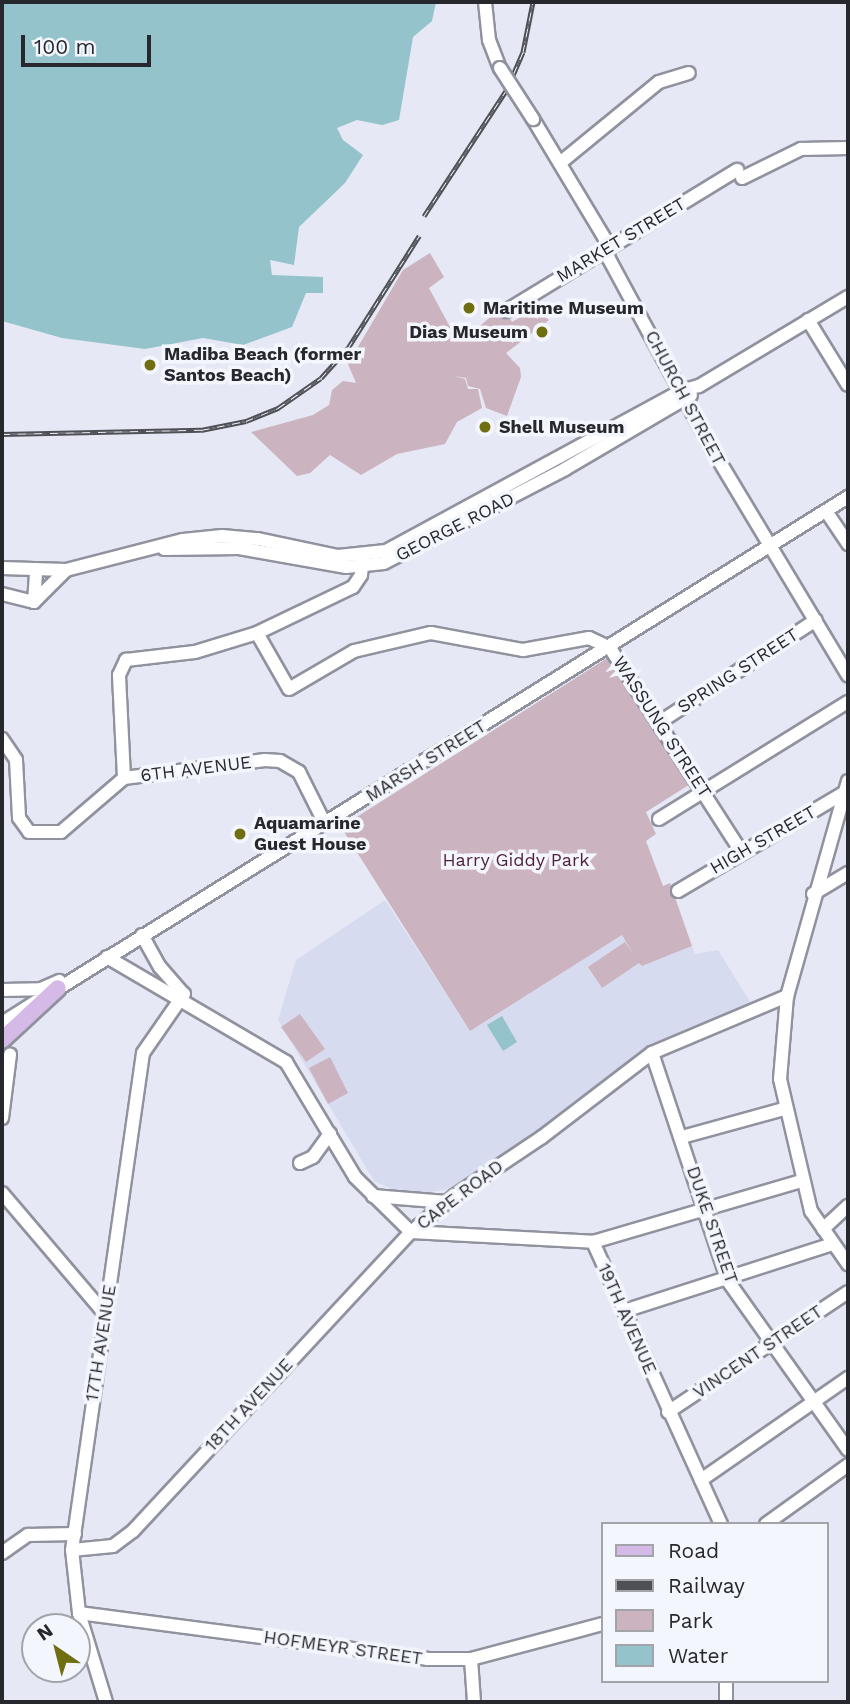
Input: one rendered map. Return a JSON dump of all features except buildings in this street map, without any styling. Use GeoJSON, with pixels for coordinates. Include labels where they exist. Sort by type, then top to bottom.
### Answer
{"type":"FeatureCollection","features":[{"type":"Feature","properties":{"kind":"main road"},"geometry":{"type":"LineString","coordinates":[[2,1040],[58,988]]}},
{"type":"Feature","properties":{"kind":"street","name":"CHURCH STREET"},"geometry":{"type":"LineString","coordinates":[[485,2],[489,40],[500,68],[605,239],[606,249],[684,396],[848,675]]}},
{"type":"Feature","properties":{"kind":"street"},"geometry":{"type":"LineString","coordinates":[[560,163],[659,82],[675,74],[689,74]]}},
{"type":"Feature","properties":{"kind":"street","name":"MARKET STREET"},"geometry":{"type":"LineString","coordinates":[[506,311],[606,249],[740,174],[801,149],[848,148]]}},
{"type":"Feature","properties":{"kind":"street"},"geometry":{"type":"LineString","coordinates":[[684,396],[848,297]]}},
{"type":"Feature","properties":{"kind":"street"},"geometry":{"type":"LineString","coordinates":[[808,320],[848,385]]}},
{"type":"Feature","properties":{"kind":"street","name":"GEORGE ROAD"},"geometry":{"type":"LineString","coordinates":[[363,561],[412,540],[684,396]]}},
{"type":"Feature","properties":{"kind":"street","name":"GEORGE ROAD"},"geometry":{"type":"LineString","coordinates":[[2,568],[66,570],[183,540],[239,536],[346,561],[384,563],[416,550],[684,396]]}},
{"type":"Feature","properties":{"kind":"street","name":"MARSH STREET"},"geometry":{"type":"LineString","coordinates":[[2,1023],[611,648],[848,497]]}},
{"type":"Feature","properties":{"kind":"street"},"geometry":{"type":"LineString","coordinates":[[827,511],[848,544]]}},
{"type":"Feature","properties":{"kind":"street"},"geometry":{"type":"LineString","coordinates":[[336,594],[345,581],[346,561]]}},
{"type":"Feature","properties":{"kind":"street"},"geometry":{"type":"LineString","coordinates":[[353,587],[363,561]]}},
{"type":"Feature","properties":{"kind":"street"},"geometry":{"type":"LineString","coordinates":[[124,778],[119,675],[126,660],[195,652],[257,633],[353,587],[384,563]]}},
{"type":"Feature","properties":{"kind":"street"},"geometry":{"type":"LineString","coordinates":[[34,602],[66,570]]}},
{"type":"Feature","properties":{"kind":"street"},"geometry":{"type":"LineString","coordinates":[[34,602],[36,571]]}},
{"type":"Feature","properties":{"kind":"street"},"geometry":{"type":"LineString","coordinates":[[2,594],[34,602]]}},
{"type":"Feature","properties":{"kind":"street","name":"SPRING STREET"},"geometry":{"type":"LineString","coordinates":[[660,722],[816,620]]}},
{"type":"Feature","properties":{"kind":"street","name":"WASSUNG STREET"},"geometry":{"type":"LineString","coordinates":[[257,633],[285,686],[295,688],[354,651],[431,633],[452,633],[507,649],[537,649],[589,638],[611,648],[741,851]]}},
{"type":"Feature","properties":{"kind":"street"},"geometry":{"type":"LineString","coordinates":[[659,819],[848,702]]}},
{"type":"Feature","properties":{"kind":"street","name":"6TH AVENUE"},"geometry":{"type":"LineString","coordinates":[[2,738],[16,760],[19,818],[29,832],[61,832],[124,778],[280,761],[299,772],[325,824]]}},
{"type":"Feature","properties":{"kind":"street"},"geometry":{"type":"LineString","coordinates":[[847,788],[813,894],[787,996],[780,1055],[784,1109],[801,1181],[823,1229],[848,1264]]}},
{"type":"Feature","properties":{"kind":"street","name":"HIGH STREET"},"geometry":{"type":"LineString","coordinates":[[678,891],[847,788]]}},
{"type":"Feature","properties":{"kind":"street"},"geometry":{"type":"LineString","coordinates":[[819,807],[836,822]]}},
{"type":"Feature","properties":{"kind":"street"},"geometry":{"type":"LineString","coordinates":[[813,894],[848,873]]}},
{"type":"Feature","properties":{"kind":"street","name":"CAPE ROAD"},"geometry":{"type":"LineString","coordinates":[[138,938],[169,991]]}},
{"type":"Feature","properties":{"kind":"street","name":"CAPE ROAD"},"geometry":{"type":"LineString","coordinates":[[138,938],[185,999]]}},
{"type":"Feature","properties":{"kind":"street","name":"CAPE ROAD"},"geometry":{"type":"LineString","coordinates":[[107,957],[185,999],[289,1066],[355,1177],[411,1232],[447,1202],[652,1053],[787,996]]}},
{"type":"Feature","properties":{"kind":"street"},"geometry":{"type":"LineString","coordinates":[[2,990],[41,989],[91,968]]}},
{"type":"Feature","properties":{"kind":"street"},"geometry":{"type":"LineString","coordinates":[[18,990],[37,1001]]}},
{"type":"Feature","properties":{"kind":"street","name":"17TH AVENUE"},"geometry":{"type":"LineString","coordinates":[[79,1613],[72,1549],[143,1053],[185,999]]}},
{"type":"Feature","properties":{"kind":"street","name":"DUKE STREET"},"geometry":{"type":"LineString","coordinates":[[652,1053],[728,1281],[848,1450]]}},
{"type":"Feature","properties":{"kind":"street"},"geometry":{"type":"LineString","coordinates":[[2,1118],[10,1055]]}},
{"type":"Feature","properties":{"kind":"street"},"geometry":{"type":"LineString","coordinates":[[682,1138],[784,1109]]}},
{"type":"Feature","properties":{"kind":"street"},"geometry":{"type":"LineString","coordinates":[[300,1163],[313,1157],[330,1133]]}},
{"type":"Feature","properties":{"kind":"street"},"geometry":{"type":"LineString","coordinates":[[593,1242],[801,1181]]}},
{"type":"Feature","properties":{"kind":"street"},"geometry":{"type":"LineString","coordinates":[[2,1193],[105,1314]]}},
{"type":"Feature","properties":{"kind":"street"},"geometry":{"type":"LineString","coordinates":[[372,1196],[447,1202]]}},
{"type":"Feature","properties":{"kind":"street"},"geometry":{"type":"LineString","coordinates":[[823,1229],[848,1206]]}},
{"type":"Feature","properties":{"kind":"street","name":"19TH AVENUE"},"geometry":{"type":"LineString","coordinates":[[411,1232],[593,1242],[720,1522]]}},
{"type":"Feature","properties":{"kind":"street","name":"18TH AVENUE"},"geometry":{"type":"LineString","coordinates":[[72,1549],[113,1546],[133,1531],[411,1232]]}},
{"type":"Feature","properties":{"kind":"street"},"geometry":{"type":"LineString","coordinates":[[624,1311],[728,1281],[833,1244]]}},
{"type":"Feature","properties":{"kind":"street","name":"VINCENT STREET"},"geometry":{"type":"LineString","coordinates":[[668,1412],[848,1292]]}},
{"type":"Feature","properties":{"kind":"street"},"geometry":{"type":"LineString","coordinates":[[701,1480],[848,1378]]}},
{"type":"Feature","properties":{"kind":"street"},"geometry":{"type":"LineString","coordinates":[[769,1522],[848,1465]]}},
{"type":"Feature","properties":{"kind":"street"},"geometry":{"type":"LineString","coordinates":[[2,1553],[28,1535],[75,1534]]}},
{"type":"Feature","properties":{"kind":"street","name":"HOFMEYR STREET"},"geometry":{"type":"LineString","coordinates":[[91,1615],[369,1653],[471,1659],[602,1624]]}},
{"type":"Feature","properties":{"kind":"street","name":"17TH AVENUE"},"geometry":{"type":"LineString","coordinates":[[91,1653],[106,1702]]}},
{"type":"Feature","properties":{"kind":"street"},"geometry":{"type":"LineString","coordinates":[[471,1659],[474,1702]]}},
{"type":"Feature","properties":{"kind":"street"},"geometry":{"type":"LineString","coordinates":[[726,1683],[726,1702]]}},
{"type":"Feature","properties":{"kind":"shaded area"},"geometry":{"type":"Polygon","coordinates":[[[385,900],[470,1031],[622,935],[642,966],[692,946],[695,954],[718,950],[752,1005],[571,1103],[573,1108],[497,1164],[444,1190],[405,1195],[374,1181],[278,1020],[296,960],[385,900]]]}},
{"type":"Feature","properties":{"kind":"green space"},"geometry":{"type":"Polygon","coordinates":[[[430,253],[444,277],[429,288],[456,338],[465,339],[503,306],[512,322],[535,309],[549,320],[506,353],[520,368],[521,377],[507,416],[486,408],[480,389],[468,386],[466,378],[454,376],[465,379],[468,389],[478,389],[482,408],[457,422],[445,444],[397,454],[361,475],[330,455],[310,473],[297,476],[251,432],[313,415],[329,405],[332,390],[343,381],[356,383],[348,364],[403,270],[430,253]]]}},
{"type":"Feature","properties":{"kind":"green space","name":"Harry Giddy Park"},"geometry":{"type":"Polygon","coordinates":[[[612,655],[695,781],[646,812],[656,834],[646,841],[663,886],[670,883],[692,946],[642,966],[639,963],[602,988],[588,967],[625,942],[634,955],[622,935],[470,1031],[341,827],[612,655]]]}},
{"type":"Feature","properties":{"kind":"green space"},"geometry":{"type":"Polygon","coordinates":[[[300,1014],[325,1049],[306,1062],[281,1027],[300,1014]]]}},
{"type":"Feature","properties":{"kind":"green space"},"geometry":{"type":"Polygon","coordinates":[[[330,1057],[348,1093],[328,1104],[309,1068],[330,1057]]]}},
{"type":"Feature","properties":{"kind":"water"},"geometry":{"type":"Polygon","coordinates":[[[2,2],[436,2],[432,21],[413,37],[399,120],[382,125],[357,120],[337,128],[343,140],[363,155],[345,183],[299,227],[294,265],[270,260],[272,275],[323,277],[323,293],[306,293],[292,327],[243,345],[203,338],[145,349],[62,338],[2,321],[2,2]]]}},
{"type":"Feature","properties":{"kind":"water"},"geometry":{"type":"Polygon","coordinates":[[[502,1016],[517,1042],[503,1051],[487,1025],[502,1016]]]}},
{"type":"Feature","properties":{"kind":"railway"},"geometry":{"type":"LineString","coordinates":[[424,216],[507,89],[523,52],[533,2]]}},
{"type":"Feature","properties":{"kind":"railway"},"geometry":{"type":"LineString","coordinates":[[2,434],[201,430],[246,421],[278,408],[321,378],[348,348],[419,236]]}},
{"type":"Feature","properties":{"kind":"place","name":"Maritime Museum"},"geometry":{"type":"Point","coordinates":[469,308]}},
{"type":"Feature","properties":{"kind":"place","name":"Dias Museum"},"geometry":{"type":"Point","coordinates":[542,332]}},
{"type":"Feature","properties":{"kind":"place","name":"Madiba Beach (former Santos Beach)"},"geometry":{"type":"Point","coordinates":[150,365]}},
{"type":"Feature","properties":{"kind":"place","name":"Shell Museum"},"geometry":{"type":"Point","coordinates":[485,427]}},
{"type":"Feature","properties":{"kind":"place","name":"Aquamarine Guest House"},"geometry":{"type":"Point","coordinates":[240,834]}}]}
